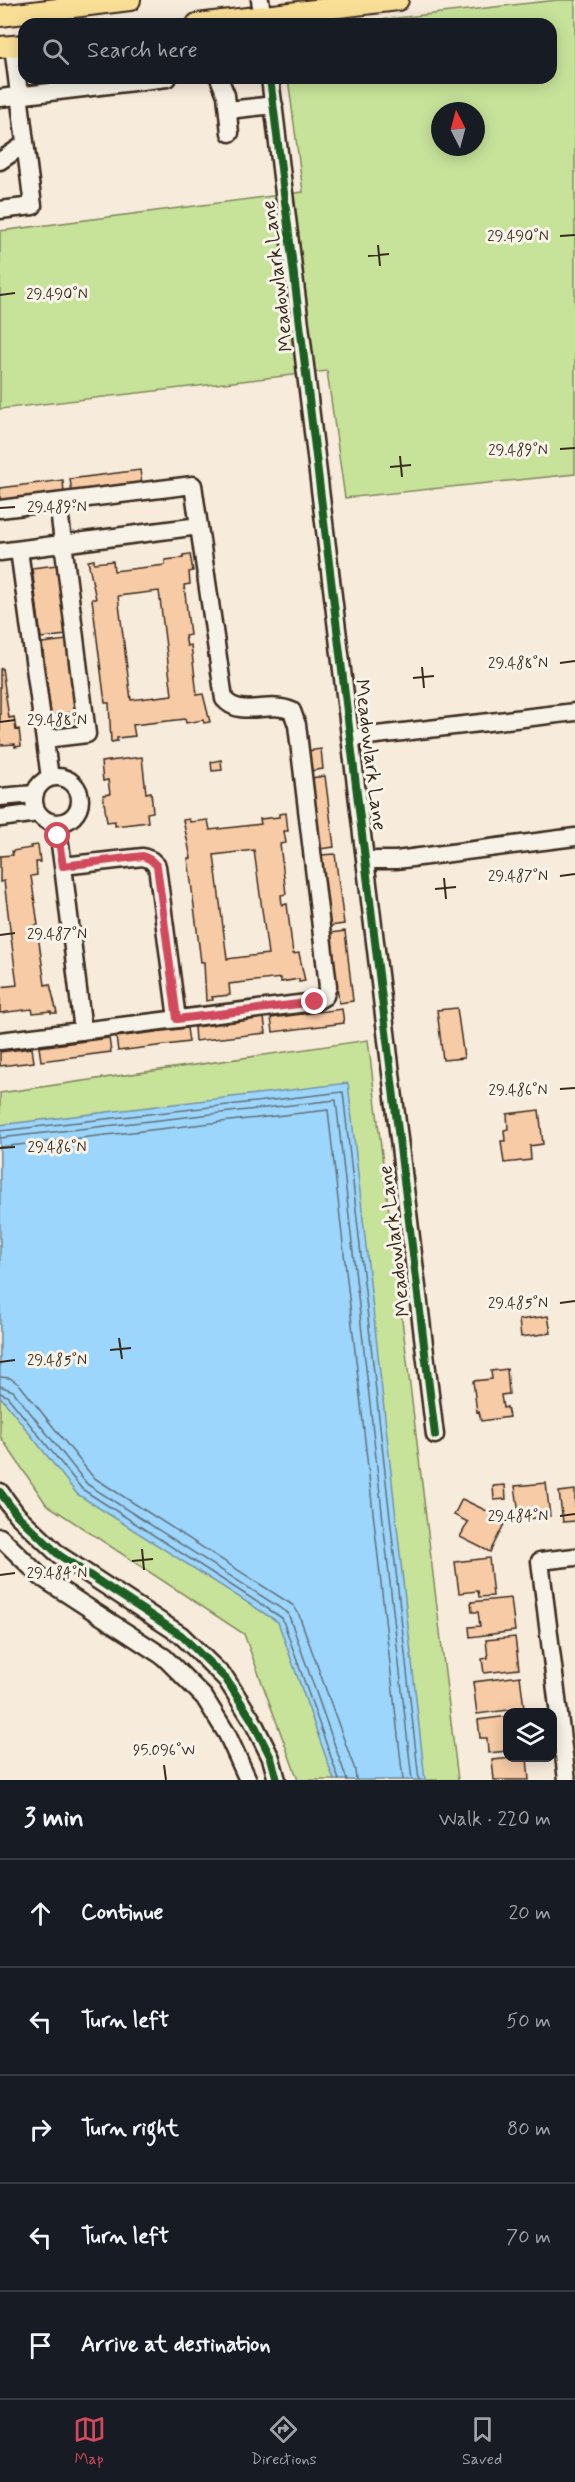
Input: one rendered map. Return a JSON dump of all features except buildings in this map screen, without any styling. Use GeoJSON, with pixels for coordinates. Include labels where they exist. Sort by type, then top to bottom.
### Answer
{"type":"FeatureCollection","features":[{"type":"Feature","properties":{"kind":"main road"},"geometry":{"type":"LineString","coordinates":[[0,16],[130,0]]}},
{"type":"Feature","properties":{"kind":"main road"},"geometry":{"type":"LineString","coordinates":[[232,18],[398,0]]}},
{"type":"Feature","properties":{"kind":"street"},"geometry":{"type":"LineString","coordinates":[[0,210],[33,206],[12,46]]}},
{"type":"Feature","properties":{"kind":"street"},"geometry":{"type":"LineString","coordinates":[[0,98],[115,84]]}},
{"type":"Feature","properties":{"kind":"street"},"geometry":{"type":"LineString","coordinates":[[221,84],[226,95],[230,133]]}},
{"type":"Feature","properties":{"kind":"street","name":"Meadowlark Lane"},"geometry":{"type":"LineString","coordinates":[[271,84],[435,1435]]}},
{"type":"Feature","properties":{"kind":"street"},"geometry":{"type":"LineString","coordinates":[[228,110],[274,105]]}},
{"type":"Feature","properties":{"kind":"street"},"geometry":{"type":"LineString","coordinates":[[0,161],[25,144]]}},
{"type":"Feature","properties":{"kind":"street"},"geometry":{"type":"LineString","coordinates":[[0,509],[193,485],[224,699],[230,706],[240,709],[281,706],[292,711],[297,724],[328,986],[325,996],[315,1002],[0,1041]]}},
{"type":"Feature","properties":{"kind":"street"},"geometry":{"type":"LineString","coordinates":[[45,739],[87,734],[58,502]]}},
{"type":"Feature","properties":{"kind":"street"},"geometry":{"type":"LineString","coordinates":[[0,552],[199,526]]}},
{"type":"Feature","properties":{"kind":"street"},"geometry":{"type":"LineString","coordinates":[[20,550],[50,778]]}},
{"type":"Feature","properties":{"kind":"street"},"geometry":{"type":"LineString","coordinates":[[351,738],[575,712]]}},
{"type":"Feature","properties":{"kind":"street"},"geometry":{"type":"LineString","coordinates":[[57,777],[71,781],[80,794],[79,808],[70,820],[57,823],[48,822],[38,813],[33,800],[34,794],[38,787],[50,778],[57,777]]}},
{"type":"Feature","properties":{"kind":"street"},"geometry":{"type":"LineString","coordinates":[[0,797],[34,794]]}},
{"type":"Feature","properties":{"kind":"street"},"geometry":{"type":"LineString","coordinates":[[0,818],[38,813]]}},
{"type":"Feature","properties":{"kind":"street"},"geometry":{"type":"LineString","coordinates":[[57,823],[83,1030]]}},
{"type":"Feature","properties":{"kind":"street"},"geometry":{"type":"LineString","coordinates":[[366,860],[396,860],[575,837]]}},
{"type":"Feature","properties":{"kind":"street"},"geometry":{"type":"LineString","coordinates":[[63,866],[143,856],[157,866],[177,1019]]}},
{"type":"Feature","properties":{"kind":"street"},"geometry":{"type":"LineString","coordinates":[[0,1492],[17,1515],[59,1555],[181,1635],[226,1679],[257,1730],[271,1758],[277,1780]]}},
{"type":"Feature","properties":{"kind":"street"},"geometry":{"type":"LineString","coordinates":[[0,1530],[17,1515]]}},
{"type":"Feature","properties":{"kind":"street"},"geometry":{"type":"LineString","coordinates":[[0,1538],[41,1577],[164,1657],[204,1697],[227,1734],[248,1780]]}},
{"type":"Feature","properties":{"kind":"street"},"geometry":{"type":"LineString","coordinates":[[567,1780],[540,1561],[575,1557]]}},
{"type":"Feature","properties":{"kind":"green space"},"geometry":{"type":"Polygon","coordinates":[[[575,0],[575,474],[345,498],[327,371],[0,409],[0,231],[303,192],[289,84],[557,84],[557,18],[397,18],[575,0]]]}},
{"type":"Feature","properties":{"kind":"green space"},"geometry":{"type":"Polygon","coordinates":[[[368,1040],[458,1780],[298,1780],[244,1634],[46,1504],[0,1436],[0,1093],[368,1040]]]}},
{"type":"Feature","properties":{"kind":"water"},"geometry":{"type":"Polygon","coordinates":[[[348,1083],[425,1780],[334,1780],[278,1622],[77,1494],[0,1396],[0,1125],[348,1083]]]}},
{"type":"Feature","properties":{"kind":"cycle path"},"geometry":{"type":"LineString","coordinates":[[271,84],[435,1435]]}},
{"type":"Feature","properties":{"kind":"cycle path"},"geometry":{"type":"LineString","coordinates":[[0,1492],[17,1515],[59,1555],[181,1635],[226,1679],[252,1720],[271,1758],[277,1780]]}},
{"type":"Feature","properties":{"kind":"route"},"geometry":{"type":"LineString","coordinates":[[58,836],[63,866],[143,856],[157,866],[177,1019],[315,1002]]}}]}
